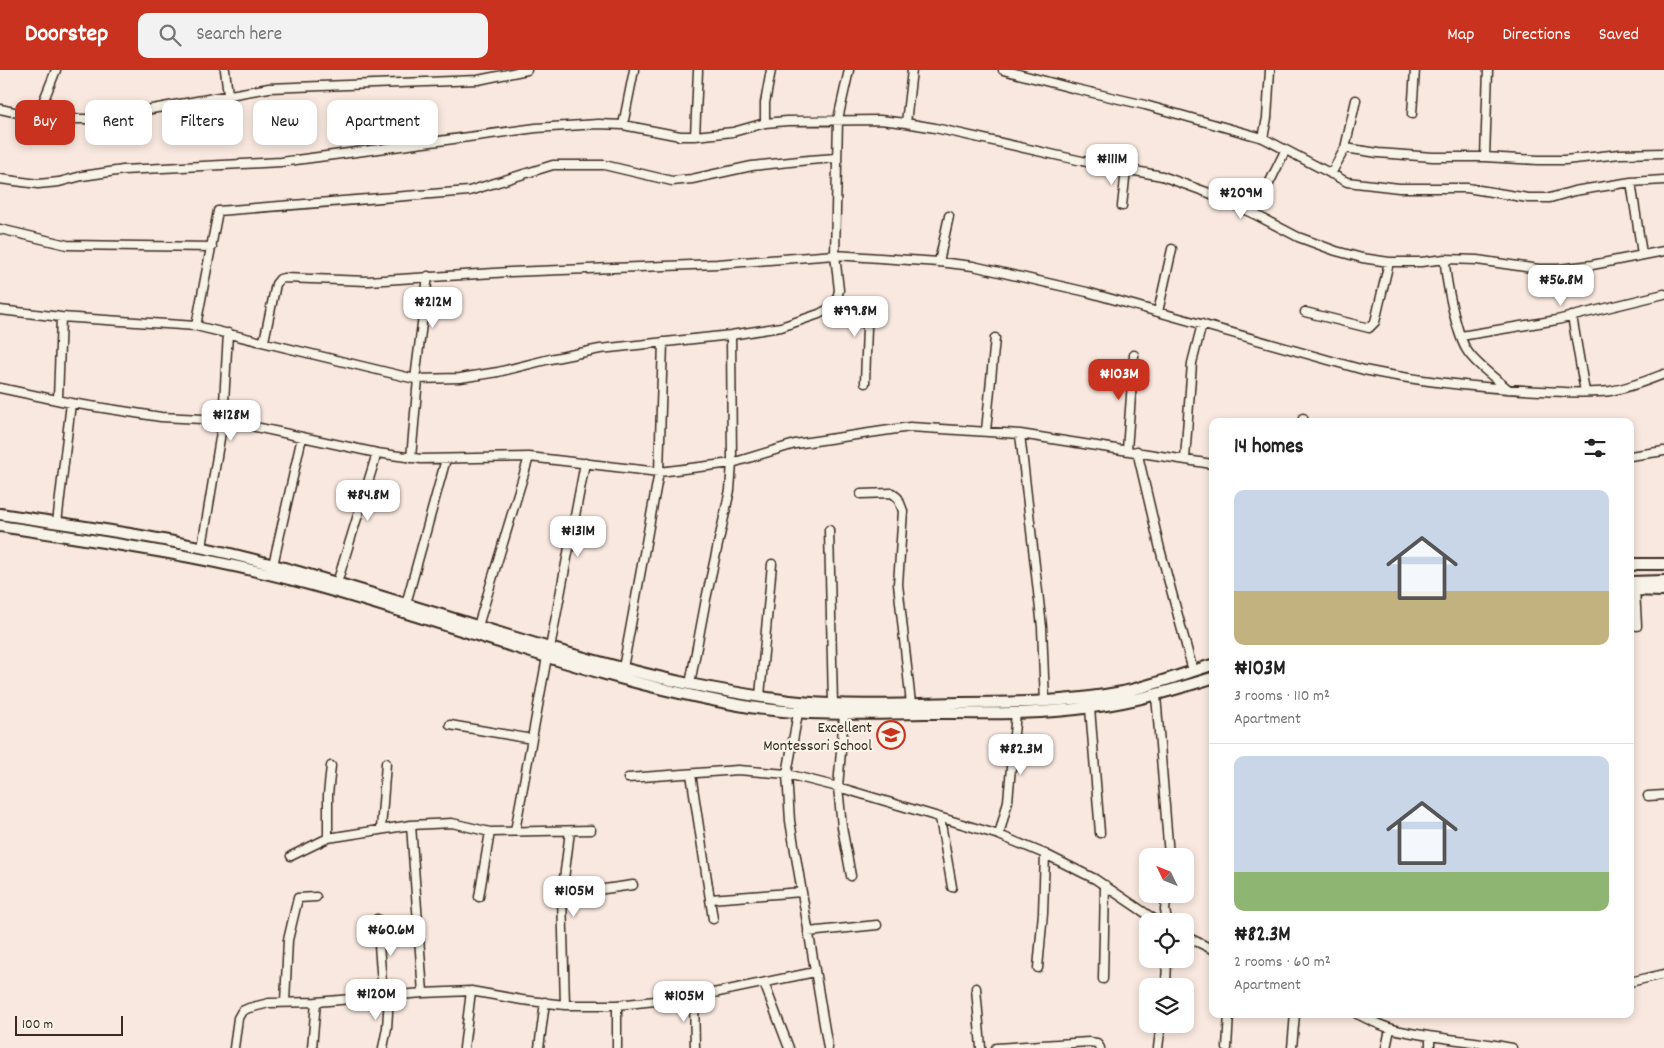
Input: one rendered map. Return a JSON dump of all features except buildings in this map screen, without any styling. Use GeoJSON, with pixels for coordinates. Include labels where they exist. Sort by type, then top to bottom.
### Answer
{"type":"FeatureCollection","features":[{"type":"Feature","properties":{"kind":"main road"},"geometry":{"type":"LineString","coordinates":[[0,514],[202,547],[337,583],[478,626],[548,653],[690,684],[760,696],[833,704],[1044,702],[1124,692],[1209,666]]}},
{"type":"Feature","properties":{"kind":"main road"},"geometry":{"type":"LineString","coordinates":[[0,526],[147,549],[249,570],[312,585],[690,695],[798,713],[844,715],[1016,712],[1090,708],[1156,694],[1209,679]]}},
{"type":"Feature","properties":{"kind":"main road"},"geometry":{"type":"LineString","coordinates":[[1634,565],[1664,564]]}},
{"type":"Feature","properties":{"kind":"main road"},"geometry":{"type":"LineString","coordinates":[[1634,569],[1664,571]]}},
{"type":"Feature","properties":{"kind":"main road"},"geometry":{"type":"LineString","coordinates":[[1634,586],[1644,581],[1664,581]]}},
{"type":"Feature","properties":{"kind":"main road"},"geometry":{"type":"LineString","coordinates":[[1634,587],[1664,591]]}},
{"type":"Feature","properties":{"kind":"street"},"geometry":{"type":"LineString","coordinates":[[45,100],[56,70]]}},
{"type":"Feature","properties":{"kind":"street"},"geometry":{"type":"LineString","coordinates":[[225,70],[228,94]]}},
{"type":"Feature","properties":{"kind":"street"},"geometry":{"type":"LineString","coordinates":[[476,70],[478,80]]}},
{"type":"Feature","properties":{"kind":"street"},"geometry":{"type":"LineString","coordinates":[[75,119],[96,119],[269,88],[478,80],[527,70]]}},
{"type":"Feature","properties":{"kind":"street"},"geometry":{"type":"LineString","coordinates":[[623,126],[634,70]]}},
{"type":"Feature","properties":{"kind":"street"},"geometry":{"type":"LineString","coordinates":[[695,136],[698,70]]}},
{"type":"Feature","properties":{"kind":"street"},"geometry":{"type":"LineString","coordinates":[[765,123],[765,103],[771,70]]}},
{"type":"Feature","properties":{"kind":"street"},"geometry":{"type":"LineString","coordinates":[[0,310],[61,317],[196,326],[416,379],[460,378],[498,372],[550,359],[600,350],[731,335],[781,327],[819,314],[832,306],[837,299],[839,290],[835,255],[836,158],[838,120],[849,70]]}},
{"type":"Feature","properties":{"kind":"street"},"geometry":{"type":"LineString","coordinates":[[906,122],[912,70]]}},
{"type":"Feature","properties":{"kind":"street"},"geometry":{"type":"LineString","coordinates":[[1003,70],[1145,104],[1263,138],[1347,182],[1399,188],[1467,188],[1528,198],[1550,198],[1631,182],[1664,180]]}},
{"type":"Feature","properties":{"kind":"street"},"geometry":{"type":"LineString","coordinates":[[1263,138],[1267,118],[1270,70]]}},
{"type":"Feature","properties":{"kind":"street"},"geometry":{"type":"LineString","coordinates":[[1412,114],[1415,70]]}},
{"type":"Feature","properties":{"kind":"street"},"geometry":{"type":"LineString","coordinates":[[1485,157],[1488,70]]}},
{"type":"Feature","properties":{"kind":"street"},"geometry":{"type":"LineString","coordinates":[[1331,174],[1345,148],[1356,100]]}},
{"type":"Feature","properties":{"kind":"street"},"geometry":{"type":"LineString","coordinates":[[0,109],[15,112]]}},
{"type":"Feature","properties":{"kind":"street"},"geometry":{"type":"LineString","coordinates":[[0,178],[38,184],[123,170],[281,162],[536,128],[598,124],[623,126],[680,136],[695,136],[733,132],[765,123],[787,120],[906,122],[1126,170],[1162,176],[1210,193],[1298,237],[1362,258],[1389,262],[1421,262],[1445,259],[1477,260],[1539,269],[1559,269],[1592,265],[1664,251]]}},
{"type":"Feature","properties":{"kind":"street"},"geometry":{"type":"LineString","coordinates":[[1345,148],[1378,154],[1432,157],[1565,160],[1620,154],[1664,153]]}},
{"type":"Feature","properties":{"kind":"street"},"geometry":{"type":"LineString","coordinates":[[1254,214],[1285,150]]}},
{"type":"Feature","properties":{"kind":"street"},"geometry":{"type":"LineString","coordinates":[[196,326],[218,211],[469,191],[553,165],[604,165],[672,181],[692,179],[752,166],[836,158]]}},
{"type":"Feature","properties":{"kind":"street"},"geometry":{"type":"LineString","coordinates":[[1122,206],[1126,170]]}},
{"type":"Feature","properties":{"kind":"street"},"geometry":{"type":"LineString","coordinates":[[1631,182],[1642,254]]}},
{"type":"Feature","properties":{"kind":"street"},"geometry":{"type":"LineString","coordinates":[[939,262],[948,216]]}},
{"type":"Feature","properties":{"kind":"street"},"geometry":{"type":"LineString","coordinates":[[0,229],[67,245],[212,247]]}},
{"type":"Feature","properties":{"kind":"street"},"geometry":{"type":"LineString","coordinates":[[1158,312],[1172,249]]}},
{"type":"Feature","properties":{"kind":"street"},"geometry":{"type":"LineString","coordinates":[[264,342],[276,284],[280,279],[368,281],[428,276],[717,264],[835,255],[974,266],[1086,292],[1364,370],[1390,375],[1508,389],[1585,392],[1609,391],[1631,386],[1664,374]]}},
{"type":"Feature","properties":{"kind":"street"},"geometry":{"type":"LineString","coordinates":[[1445,259],[1446,278],[1460,336],[1466,349],[1471,356],[1508,389]]}},
{"type":"Feature","properties":{"kind":"street"},"geometry":{"type":"LineString","coordinates":[[1305,312],[1369,328],[1375,322],[1389,262]]}},
{"type":"Feature","properties":{"kind":"street"},"geometry":{"type":"LineString","coordinates":[[411,458],[416,379],[428,276]]}},
{"type":"Feature","properties":{"kind":"street"},"geometry":{"type":"LineString","coordinates":[[1460,336],[1572,316],[1664,294]]}},
{"type":"Feature","properties":{"kind":"street"},"geometry":{"type":"LineString","coordinates":[[832,306],[848,322],[866,323],[865,383]]}},
{"type":"Feature","properties":{"kind":"street"},"geometry":{"type":"LineString","coordinates":[[1572,316],[1585,392]]}},
{"type":"Feature","properties":{"kind":"street"},"geometry":{"type":"LineString","coordinates":[[58,399],[61,317]]}},
{"type":"Feature","properties":{"kind":"street"},"geometry":{"type":"LineString","coordinates":[[1185,459],[1192,362],[1202,324]]}},
{"type":"Feature","properties":{"kind":"street"},"geometry":{"type":"LineString","coordinates":[[202,547],[223,420],[228,333]]}},
{"type":"Feature","properties":{"kind":"street"},"geometry":{"type":"LineString","coordinates":[[690,684],[730,490],[732,463],[731,335]]}},
{"type":"Feature","properties":{"kind":"street"},"geometry":{"type":"LineString","coordinates":[[986,430],[995,338]]}},
{"type":"Feature","properties":{"kind":"street"},"geometry":{"type":"LineString","coordinates":[[623,668],[659,472],[663,342]]}},
{"type":"Feature","properties":{"kind":"street"},"geometry":{"type":"LineString","coordinates":[[1127,450],[1134,355]]}},
{"type":"Feature","properties":{"kind":"street"},"geometry":{"type":"LineString","coordinates":[[0,388],[71,403],[161,417],[223,420],[378,453],[411,458],[529,457],[659,472],[732,463],[795,444],[910,427],[986,430],[1020,434],[1209,463]]}},
{"type":"Feature","properties":{"kind":"street"},"geometry":{"type":"LineString","coordinates":[[57,523],[71,403]]}},
{"type":"Feature","properties":{"kind":"street"},"geometry":{"type":"LineString","coordinates":[[1020,434],[1042,626],[1044,702]]}},
{"type":"Feature","properties":{"kind":"street"},"geometry":{"type":"LineString","coordinates":[[273,565],[302,437]]}},
{"type":"Feature","properties":{"kind":"street"},"geometry":{"type":"LineString","coordinates":[[1138,451],[1160,549],[1192,671]]}},
{"type":"Feature","properties":{"kind":"street"},"geometry":{"type":"LineString","coordinates":[[1634,455],[1664,451]]}},
{"type":"Feature","properties":{"kind":"street"},"geometry":{"type":"LineString","coordinates":[[337,583],[378,453]]}},
{"type":"Feature","properties":{"kind":"street"},"geometry":{"type":"LineString","coordinates":[[478,626],[529,457]]}},
{"type":"Feature","properties":{"kind":"street"},"geometry":{"type":"LineString","coordinates":[[406,604],[446,458]]}},
{"type":"Feature","properties":{"kind":"street"},"geometry":{"type":"LineString","coordinates":[[515,831],[585,463]]}},
{"type":"Feature","properties":{"kind":"street"},"geometry":{"type":"LineString","coordinates":[[861,494],[892,493],[898,498],[903,511],[898,584],[911,704]]}},
{"type":"Feature","properties":{"kind":"street"},"geometry":{"type":"LineString","coordinates":[[828,530],[833,704]]}},
{"type":"Feature","properties":{"kind":"street"},"geometry":{"type":"LineString","coordinates":[[760,696],[772,564]]}},
{"type":"Feature","properties":{"kind":"street"},"geometry":{"type":"LineString","coordinates":[[1634,603],[1637,626]]}},
{"type":"Feature","properties":{"kind":"street"},"geometry":{"type":"LineString","coordinates":[[1156,694],[1168,848]]}},
{"type":"Feature","properties":{"kind":"street"},"geometry":{"type":"LineString","coordinates":[[1090,708],[1100,833]]}},
{"type":"Feature","properties":{"kind":"street"},"geometry":{"type":"LineString","coordinates":[[999,835],[1008,801],[1016,712]]}},
{"type":"Feature","properties":{"kind":"street"},"geometry":{"type":"LineString","coordinates":[[798,713],[788,774],[790,821],[828,1048]]}},
{"type":"Feature","properties":{"kind":"street"},"geometry":{"type":"LineString","coordinates":[[844,715],[838,787],[842,827],[852,876]]}},
{"type":"Feature","properties":{"kind":"street"},"geometry":{"type":"LineString","coordinates":[[450,725],[532,739]]}},
{"type":"Feature","properties":{"kind":"street"},"geometry":{"type":"LineString","coordinates":[[381,829],[386,763]]}},
{"type":"Feature","properties":{"kind":"street"},"geometry":{"type":"LineString","coordinates":[[328,838],[328,795],[331,766]]}},
{"type":"Feature","properties":{"kind":"street"},"geometry":{"type":"LineString","coordinates":[[628,778],[738,770],[788,774],[838,787],[999,835],[1045,854],[1105,885],[1145,913]]}},
{"type":"Feature","properties":{"kind":"street"},"geometry":{"type":"LineString","coordinates":[[691,774],[713,919]]}},
{"type":"Feature","properties":{"kind":"street"},"geometry":{"type":"LineString","coordinates":[[1648,796],[1664,795]]}},
{"type":"Feature","properties":{"kind":"street"},"geometry":{"type":"LineString","coordinates":[[940,818],[952,887]]}},
{"type":"Feature","properties":{"kind":"street"},"geometry":{"type":"LineString","coordinates":[[291,856],[328,838],[411,825],[452,823],[490,832],[592,830]]}},
{"type":"Feature","properties":{"kind":"street"},"geometry":{"type":"LineString","coordinates":[[411,825],[423,993]]}},
{"type":"Feature","properties":{"kind":"street"},"geometry":{"type":"LineString","coordinates":[[565,1005],[562,895],[570,831]]}},
{"type":"Feature","properties":{"kind":"street"},"geometry":{"type":"LineString","coordinates":[[479,897],[490,832]]}},
{"type":"Feature","properties":{"kind":"street"},"geometry":{"type":"LineString","coordinates":[[1038,968],[1043,913],[1045,854]]}},
{"type":"Feature","properties":{"kind":"street"},"geometry":{"type":"LineString","coordinates":[[562,895],[633,885]]}},
{"type":"Feature","properties":{"kind":"street"},"geometry":{"type":"LineString","coordinates":[[1103,979],[1105,885]]}},
{"type":"Feature","properties":{"kind":"street"},"geometry":{"type":"LineString","coordinates":[[710,899],[802,892]]}},
{"type":"Feature","properties":{"kind":"street"},"geometry":{"type":"LineString","coordinates":[[285,1002],[288,940],[298,898],[316,898]]}},
{"type":"Feature","properties":{"kind":"street"},"geometry":{"type":"LineString","coordinates":[[378,919],[386,997],[387,1028],[382,1048]]}},
{"type":"Feature","properties":{"kind":"street"},"geometry":{"type":"LineString","coordinates":[[808,932],[877,925]]}},
{"type":"Feature","properties":{"kind":"street"},"geometry":{"type":"LineString","coordinates":[[1194,940],[1209,948]]}},
{"type":"Feature","properties":{"kind":"street"},"geometry":{"type":"LineString","coordinates":[[234,1048],[238,1018],[242,1012],[268,1003],[316,1002],[423,993],[471,992],[565,1005],[617,1005],[694,997],[815,972]]}},
{"type":"Feature","properties":{"kind":"street"},"geometry":{"type":"LineString","coordinates":[[1634,981],[1664,974]]}},
{"type":"Feature","properties":{"kind":"street"},"geometry":{"type":"LineString","coordinates":[[764,983],[789,1048]]}},
{"type":"Feature","properties":{"kind":"street"},"geometry":{"type":"LineString","coordinates":[[976,988],[981,1048]]}},
{"type":"Feature","properties":{"kind":"street"},"geometry":{"type":"LineString","coordinates":[[464,1048],[471,992]]}},
{"type":"Feature","properties":{"kind":"street"},"geometry":{"type":"LineString","coordinates":[[694,997],[695,1048]]}},
{"type":"Feature","properties":{"kind":"street"},"geometry":{"type":"LineString","coordinates":[[312,1048],[316,1002]]}},
{"type":"Feature","properties":{"kind":"street"},"geometry":{"type":"LineString","coordinates":[[539,1048],[545,1002]]}},
{"type":"Feature","properties":{"kind":"street"},"geometry":{"type":"LineString","coordinates":[[617,1005],[617,1048]]}},
{"type":"Feature","properties":{"kind":"street"},"geometry":{"type":"LineString","coordinates":[[1227,1048],[1229,1018]]}},
{"type":"Feature","properties":{"kind":"street"},"geometry":{"type":"LineString","coordinates":[[1292,1048],[1295,1018]]}},
{"type":"Feature","properties":{"kind":"street"},"geometry":{"type":"LineString","coordinates":[[1366,1018],[1390,1029],[1430,1037],[1512,1048]]}},
{"type":"Feature","properties":{"kind":"street"},"geometry":{"type":"LineString","coordinates":[[1386,1048],[1390,1029]]}},
{"type":"Feature","properties":{"kind":"street"},"geometry":{"type":"LineString","coordinates":[[1158,1048],[1160,1033]]}},
{"type":"Feature","properties":{"kind":"street"},"geometry":{"type":"LineString","coordinates":[[1430,1037],[1430,1048]]}},
{"type":"Feature","properties":{"kind":"street"},"geometry":{"type":"LineString","coordinates":[[996,1048],[1053,1046],[1089,1042],[1097,1043],[1100,1048]]}},
{"type":"Feature","properties":{"kind":"place","name":"Excellent Montessori School"},"geometry":{"type":"Point","coordinates":[891,735]}}]}
